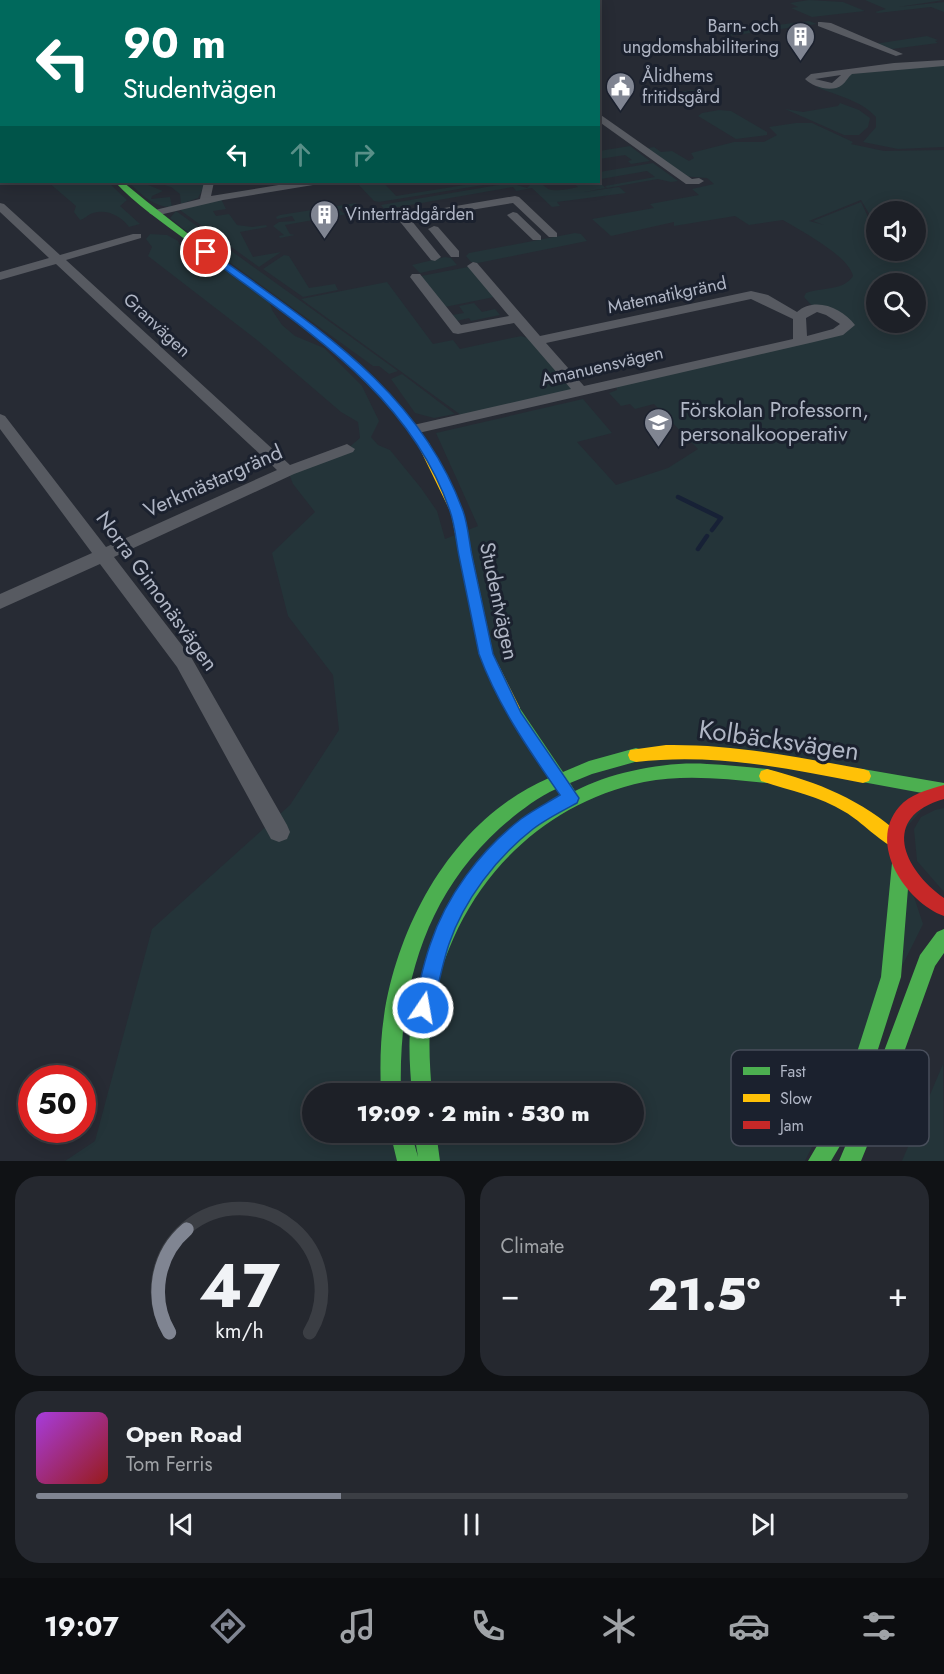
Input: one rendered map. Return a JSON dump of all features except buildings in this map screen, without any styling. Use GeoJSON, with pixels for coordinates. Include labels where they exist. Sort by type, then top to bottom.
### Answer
{"type":"FeatureCollection","features":[{"type":"Feature","properties":{"kind":"main road","name":"Studentvägen"},"geometry":{"type":"LineString","coordinates":[[120,183],[155,213],[336,348],[373,380],[414,429],[444,483],[457,513],[486,654],[494,675],[515,717],[571,798]]}},
{"type":"Feature","properties":{"kind":"main road","name":"Kolbäcksvägen"},"geometry":{"type":"LineString","coordinates":[[391,1083],[390,1052],[395,1000],[414,936],[432,898],[454,864],[484,830],[514,804],[558,778],[630,756],[697,750],[743,753],[944,791]]}},
{"type":"Feature","properties":{"kind":"main road","name":"Kolbäcksvägen"},"geometry":{"type":"LineString","coordinates":[[422,1083],[420,1047],[423,1008],[435,957],[454,911],[477,875],[498,850],[528,824],[571,798],[609,782],[641,774],[680,770],[742,772],[789,781],[839,798],[881,825],[895,840]]}},
{"type":"Feature","properties":{"kind":"main road"},"geometry":{"type":"LineString","coordinates":[[868,1050],[891,977],[895,951],[901,862],[895,840],[896,828],[907,807],[924,796],[944,791]]}},
{"type":"Feature","properties":{"kind":"main road"},"geometry":{"type":"LineString","coordinates":[[901,862],[922,892],[944,908]]}},
{"type":"Feature","properties":{"kind":"main road"},"geometry":{"type":"LineString","coordinates":[[895,1050],[927,961],[944,938]]}},
{"type":"Feature","properties":{"kind":"main road"},"geometry":{"type":"LineString","coordinates":[[403,1143],[408,1161]]}},
{"type":"Feature","properties":{"kind":"main road"},"geometry":{"type":"LineString","coordinates":[[427,1143],[429,1161]]}},
{"type":"Feature","properties":{"kind":"main road"},"geometry":{"type":"LineString","coordinates":[[819,1161],[827,1146]]}},
{"type":"Feature","properties":{"kind":"main road"},"geometry":{"type":"LineString","coordinates":[[851,1160],[857,1146]]}},
{"type":"Feature","properties":{"kind":"street"},"geometry":{"type":"LineString","coordinates":[[821,24],[899,54]]}},
{"type":"Feature","properties":{"kind":"street"},"geometry":{"type":"LineString","coordinates":[[849,72],[897,65],[944,63]]}},
{"type":"Feature","properties":{"kind":"street"},"geometry":{"type":"LineString","coordinates":[[600,117],[690,182],[699,181]]}},
{"type":"Feature","properties":{"kind":"street"},"geometry":{"type":"LineString","coordinates":[[205,200],[209,183]]}},
{"type":"Feature","properties":{"kind":"street"},"geometry":{"type":"LineString","coordinates":[[155,213],[205,200],[307,183]]}},
{"type":"Feature","properties":{"kind":"street"},"geometry":{"type":"LineString","coordinates":[[435,257],[403,218],[515,199],[553,235]]}},
{"type":"Feature","properties":{"kind":"street","name":"Granvägen"},"geometry":{"type":"LineString","coordinates":[[0,206],[288,471]]}},
{"type":"Feature","properties":{"kind":"street"},"geometry":{"type":"LineString","coordinates":[[513,215],[537,238]]}},
{"type":"Feature","properties":{"kind":"street"},"geometry":{"type":"LineString","coordinates":[[434,229],[455,254]]}},
{"type":"Feature","properties":{"kind":"street"},"geometry":{"type":"LineString","coordinates":[[0,276],[137,236]]}},
{"type":"Feature","properties":{"kind":"street"},"geometry":{"type":"LineString","coordinates":[[473,266],[580,391]]}},
{"type":"Feature","properties":{"kind":"street"},"geometry":{"type":"LineString","coordinates":[[416,277],[458,330],[518,318]]}},
{"type":"Feature","properties":{"kind":"street","name":"Matematikgränd"},"geometry":{"type":"LineString","coordinates":[[537,341],[751,295],[763,298],[782,312],[799,317]]}},
{"type":"Feature","properties":{"kind":"street","name":"Amanuensvägen"},"geometry":{"type":"LineString","coordinates":[[414,429],[838,332],[848,325],[836,314],[823,309],[804,311],[799,317]]}},
{"type":"Feature","properties":{"kind":"street"},"geometry":{"type":"LineString","coordinates":[[799,317],[801,329],[799,341]]}},
{"type":"Feature","properties":{"kind":"street","name":"Norra Gimonäsvägen"},"geometry":{"type":"LineString","coordinates":[[0,419],[184,662],[279,832]]}},
{"type":"Feature","properties":{"kind":"street","name":"Verkmästargränd"},"geometry":{"type":"LineString","coordinates":[[0,602],[288,471],[347,449]]}},
{"type":"Feature","properties":{"kind":"shaded area"},"geometry":{"type":"Polygon","coordinates":[[[809,0],[843,2],[865,11],[812,17],[791,8],[798,7],[790,3],[809,0]]]}},
{"type":"Feature","properties":{"kind":"shaded area"},"geometry":{"type":"Polygon","coordinates":[[[865,0],[944,0],[898,7],[944,2],[944,12],[931,7],[878,13],[875,12],[886,9],[865,0]]]}},
{"type":"Feature","properties":{"kind":"shaded area"},"geometry":{"type":"Polygon","coordinates":[[[809,21],[817,24],[728,36],[722,32],[809,21]]]}},
{"type":"Feature","properties":{"kind":"shaded area"},"geometry":{"type":"Polygon","coordinates":[[[927,36],[938,40],[935,41],[938,43],[892,49],[874,44],[927,36]]]}},
{"type":"Feature","properties":{"kind":"shaded area"},"geometry":{"type":"Polygon","coordinates":[[[944,64],[944,147],[898,149],[863,142],[876,127],[876,117],[856,102],[817,87],[833,86],[850,74],[944,64]]]}},
{"type":"Feature","properties":{"kind":"shaded area"},"geometry":{"type":"Polygon","coordinates":[[[703,90],[720,100],[680,104],[664,94],[703,90]]]}},
{"type":"Feature","properties":{"kind":"shaded area"},"geometry":{"type":"Polygon","coordinates":[[[840,103],[859,110],[870,118],[868,127],[859,135],[844,135],[785,109],[803,112],[838,106],[840,103]]]}},
{"type":"Feature","properties":{"kind":"shaded area"},"geometry":{"type":"Polygon","coordinates":[[[719,110],[731,111],[767,132],[767,135],[736,139],[698,116],[719,110]]]}},
{"type":"Feature","properties":{"kind":"shaded area"},"geometry":{"type":"Polygon","coordinates":[[[812,123],[853,142],[851,144],[884,151],[944,150],[944,785],[895,840],[923,924],[860,1050],[731,1050],[731,1146],[812,1146],[805,1161],[65,1161],[92,1143],[96,1143],[152,929],[290,805],[339,730],[333,675],[288,616],[272,553],[315,512],[293,484],[288,471],[347,449],[360,438],[358,422],[341,412],[257,340],[148,256],[152,247],[146,239],[150,234],[167,235],[178,241],[182,250],[199,262],[223,264],[268,297],[272,310],[282,325],[295,336],[324,348],[362,386],[379,421],[371,437],[378,445],[390,450],[421,488],[437,511],[445,539],[478,526],[436,433],[583,399],[612,433],[577,442],[616,485],[668,468],[698,449],[654,404],[635,409],[630,404],[621,406],[609,393],[617,390],[615,383],[825,335],[847,325],[815,309],[804,297],[806,293],[838,286],[849,281],[853,276],[850,268],[834,252],[783,220],[749,225],[735,216],[674,226],[674,222],[611,236],[592,219],[654,208],[650,204],[699,195],[692,189],[714,184],[707,178],[681,176],[644,149],[654,147],[661,152],[672,151],[689,161],[694,158],[691,153],[734,142],[764,142],[777,135],[769,127],[812,123]]]}},
{"type":"Feature","properties":{"kind":"shaded area"},"geometry":{"type":"Polygon","coordinates":[[[630,146],[650,161],[631,164],[628,161],[632,160],[625,155],[600,159],[600,151],[630,146]]]}},
{"type":"Feature","properties":{"kind":"shaded area"},"geometry":{"type":"Polygon","coordinates":[[[653,163],[678,181],[658,179],[607,188],[605,186],[655,177],[647,171],[601,179],[600,172],[653,163]]]}},
{"type":"Feature","properties":{"kind":"shaded area"},"geometry":{"type":"Polygon","coordinates":[[[49,183],[109,183],[127,200],[120,206],[140,224],[129,227],[118,217],[103,212],[93,213],[80,220],[74,212],[76,206],[49,183]]]}},
{"type":"Feature","properties":{"kind":"shaded area"},"geometry":{"type":"Polygon","coordinates":[[[129,183],[143,183],[163,191],[152,196],[151,199],[170,197],[172,207],[159,205],[129,183]]]}},
{"type":"Feature","properties":{"kind":"shaded area"},"geometry":{"type":"Polygon","coordinates":[[[157,183],[206,183],[198,198],[181,204],[180,194],[171,187],[157,183]]]}},
{"type":"Feature","properties":{"kind":"shaded area"},"geometry":{"type":"Polygon","coordinates":[[[357,183],[384,183],[396,196],[477,183],[496,183],[379,202],[374,201],[357,183]]]}},
{"type":"Feature","properties":{"kind":"shaded area"},"geometry":{"type":"Polygon","coordinates":[[[510,183],[527,188],[530,185],[537,185],[535,183],[550,189],[565,190],[578,187],[572,183],[599,183],[606,188],[584,192],[619,187],[626,193],[557,202],[560,206],[552,207],[532,188],[516,191],[513,187],[387,209],[389,212],[372,215],[369,212],[384,209],[381,205],[510,183]]]}},
{"type":"Feature","properties":{"kind":"shaded area"},"geometry":{"type":"Polygon","coordinates":[[[221,199],[226,209],[213,211],[216,216],[229,214],[237,225],[252,227],[266,225],[267,227],[240,232],[253,257],[281,252],[259,267],[180,210],[221,199]]]}},
{"type":"Feature","properties":{"kind":"shaded area"},"geometry":{"type":"Polygon","coordinates":[[[356,203],[357,205],[339,209],[343,213],[359,212],[285,225],[290,234],[295,235],[280,238],[279,236],[284,235],[273,226],[279,222],[295,221],[292,216],[277,219],[276,217],[280,215],[356,203]]]}},
{"type":"Feature","properties":{"kind":"shaded area"},"geometry":{"type":"Polygon","coordinates":[[[176,211],[398,371],[389,374],[379,366],[373,366],[214,251],[215,249],[200,238],[195,238],[170,218],[176,211]]]}},
{"type":"Feature","properties":{"kind":"shaded area"},"geometry":{"type":"Polygon","coordinates":[[[575,233],[581,234],[587,241],[478,263],[471,262],[466,256],[469,253],[575,233]]]}},
{"type":"Feature","properties":{"kind":"shaded area"},"geometry":{"type":"Polygon","coordinates":[[[284,255],[289,256],[309,288],[335,284],[338,290],[303,297],[263,269],[284,255]]]}},
{"type":"Feature","properties":{"kind":"shaded area"},"geometry":{"type":"Polygon","coordinates":[[[445,257],[451,258],[457,265],[420,273],[412,265],[445,257]]]}},
{"type":"Feature","properties":{"kind":"shaded area"},"geometry":{"type":"Polygon","coordinates":[[[473,266],[499,296],[440,308],[416,277],[473,266]]]}},
{"type":"Feature","properties":{"kind":"shaded area"},"geometry":{"type":"Polygon","coordinates":[[[387,282],[433,344],[453,340],[460,349],[521,336],[537,341],[580,391],[465,418],[301,299],[387,282]]]}},
{"type":"Feature","properties":{"kind":"shaded area"},"geometry":{"type":"Polygon","coordinates":[[[474,303],[482,312],[495,309],[500,315],[471,321],[469,318],[456,321],[452,315],[464,313],[459,306],[474,303]]]}},
{"type":"Feature","properties":{"kind":"shaded area"},"geometry":{"type":"Polygon","coordinates":[[[402,374],[455,414],[434,418],[415,413],[391,379],[402,374]]]}},
{"type":"Feature","properties":{"kind":"shaded area"},"geometry":{"type":"Polygon","coordinates":[[[944,808],[944,892],[917,861],[914,829],[921,817],[944,808]]]}},
{"type":"Feature","properties":{"kind":"shaded area"},"geometry":{"type":"Polygon","coordinates":[[[943,1064],[944,1161],[902,1161],[908,1146],[929,1146],[929,1097],[943,1064]]]}},
{"type":"Feature","properties":{"kind":"waterway"},"geometry":{"type":"LineString","coordinates":[[678,497],[721,518],[712,530]]}},
{"type":"Feature","properties":{"kind":"waterway"},"geometry":{"type":"LineString","coordinates":[[698,549],[707,536]]}},
{"type":"Feature","properties":{"kind":"traffic: fast"},"geometry":{"type":"LineString","coordinates":[[120,183],[173,227],[352,362],[390,399],[423,443]]}},
{"type":"Feature","properties":{"kind":"traffic: fast"},"geometry":{"type":"LineString","coordinates":[[512,708],[571,798]]}},
{"type":"Feature","properties":{"kind":"traffic: fast"},"geometry":{"type":"LineString","coordinates":[[391,1083],[396,1003],[408,956],[425,913],[448,874],[476,840],[508,810],[546,786],[589,768],[636,755]]}},
{"type":"Feature","properties":{"kind":"traffic: fast"},"geometry":{"type":"LineString","coordinates":[[421,1083],[419,1050],[421,1018],[440,947],[466,894],[501,851],[543,816],[591,790],[645,775],[704,770],[767,776]]}},
{"type":"Feature","properties":{"kind":"traffic: fast"},"geometry":{"type":"LineString","coordinates":[[863,776],[944,790]]}},
{"type":"Feature","properties":{"kind":"traffic: fast"},"geometry":{"type":"LineString","coordinates":[[868,1050],[891,977],[901,863]]}},
{"type":"Feature","properties":{"kind":"traffic: fast"},"geometry":{"type":"LineString","coordinates":[[895,1050],[927,961],[944,938]]}},
{"type":"Feature","properties":{"kind":"traffic: fast"},"geometry":{"type":"LineString","coordinates":[[403,1143],[408,1161]]}},
{"type":"Feature","properties":{"kind":"traffic: fast"},"geometry":{"type":"LineString","coordinates":[[427,1143],[429,1161]]}},
{"type":"Feature","properties":{"kind":"traffic: fast"},"geometry":{"type":"LineString","coordinates":[[819,1161],[828,1146]]}},
{"type":"Feature","properties":{"kind":"traffic: fast"},"geometry":{"type":"LineString","coordinates":[[850,1161],[856,1146]]}},
{"type":"Feature","properties":{"kind":"traffic: slow"},"geometry":{"type":"LineString","coordinates":[[423,443],[457,513],[486,654],[512,708]]}},
{"type":"Feature","properties":{"kind":"traffic: slow"},"geometry":{"type":"LineString","coordinates":[[636,755],[695,751],[723,753],[778,760],[863,776]]}},
{"type":"Feature","properties":{"kind":"traffic: slow"},"geometry":{"type":"LineString","coordinates":[[767,776],[836,799],[866,816],[895,840]]}},
{"type":"Feature","properties":{"kind":"traffic: jam"},"geometry":{"type":"LineString","coordinates":[[944,792],[913,804],[903,814],[897,825],[895,838],[902,866],[912,881],[944,908]]}},
{"type":"Feature","properties":{"kind":"place","name":"Barn- och ungdomshabilitering"},"geometry":{"type":"Point","coordinates":[800,62]}},
{"type":"Feature","properties":{"kind":"place","name":"Ålidhems fritidsgård"},"geometry":{"type":"Point","coordinates":[621,112]}},
{"type":"Feature","properties":{"kind":"place","name":"Vinterträdgården"},"geometry":{"type":"Point","coordinates":[324,240]}},
{"type":"Feature","properties":{"kind":"place","name":"Förskolan Professorn, personalkooperativ"},"geometry":{"type":"Point","coordinates":[659,448]}},
{"type":"Feature","properties":{"kind":"route"},"geometry":{"type":"LineString","coordinates":[[206,252],[336,348],[373,380],[404,414],[430,455],[457,513],[486,654],[494,675],[515,717],[571,798],[528,824],[498,850],[477,875],[454,911],[440,944],[423,1008]]}}]}
